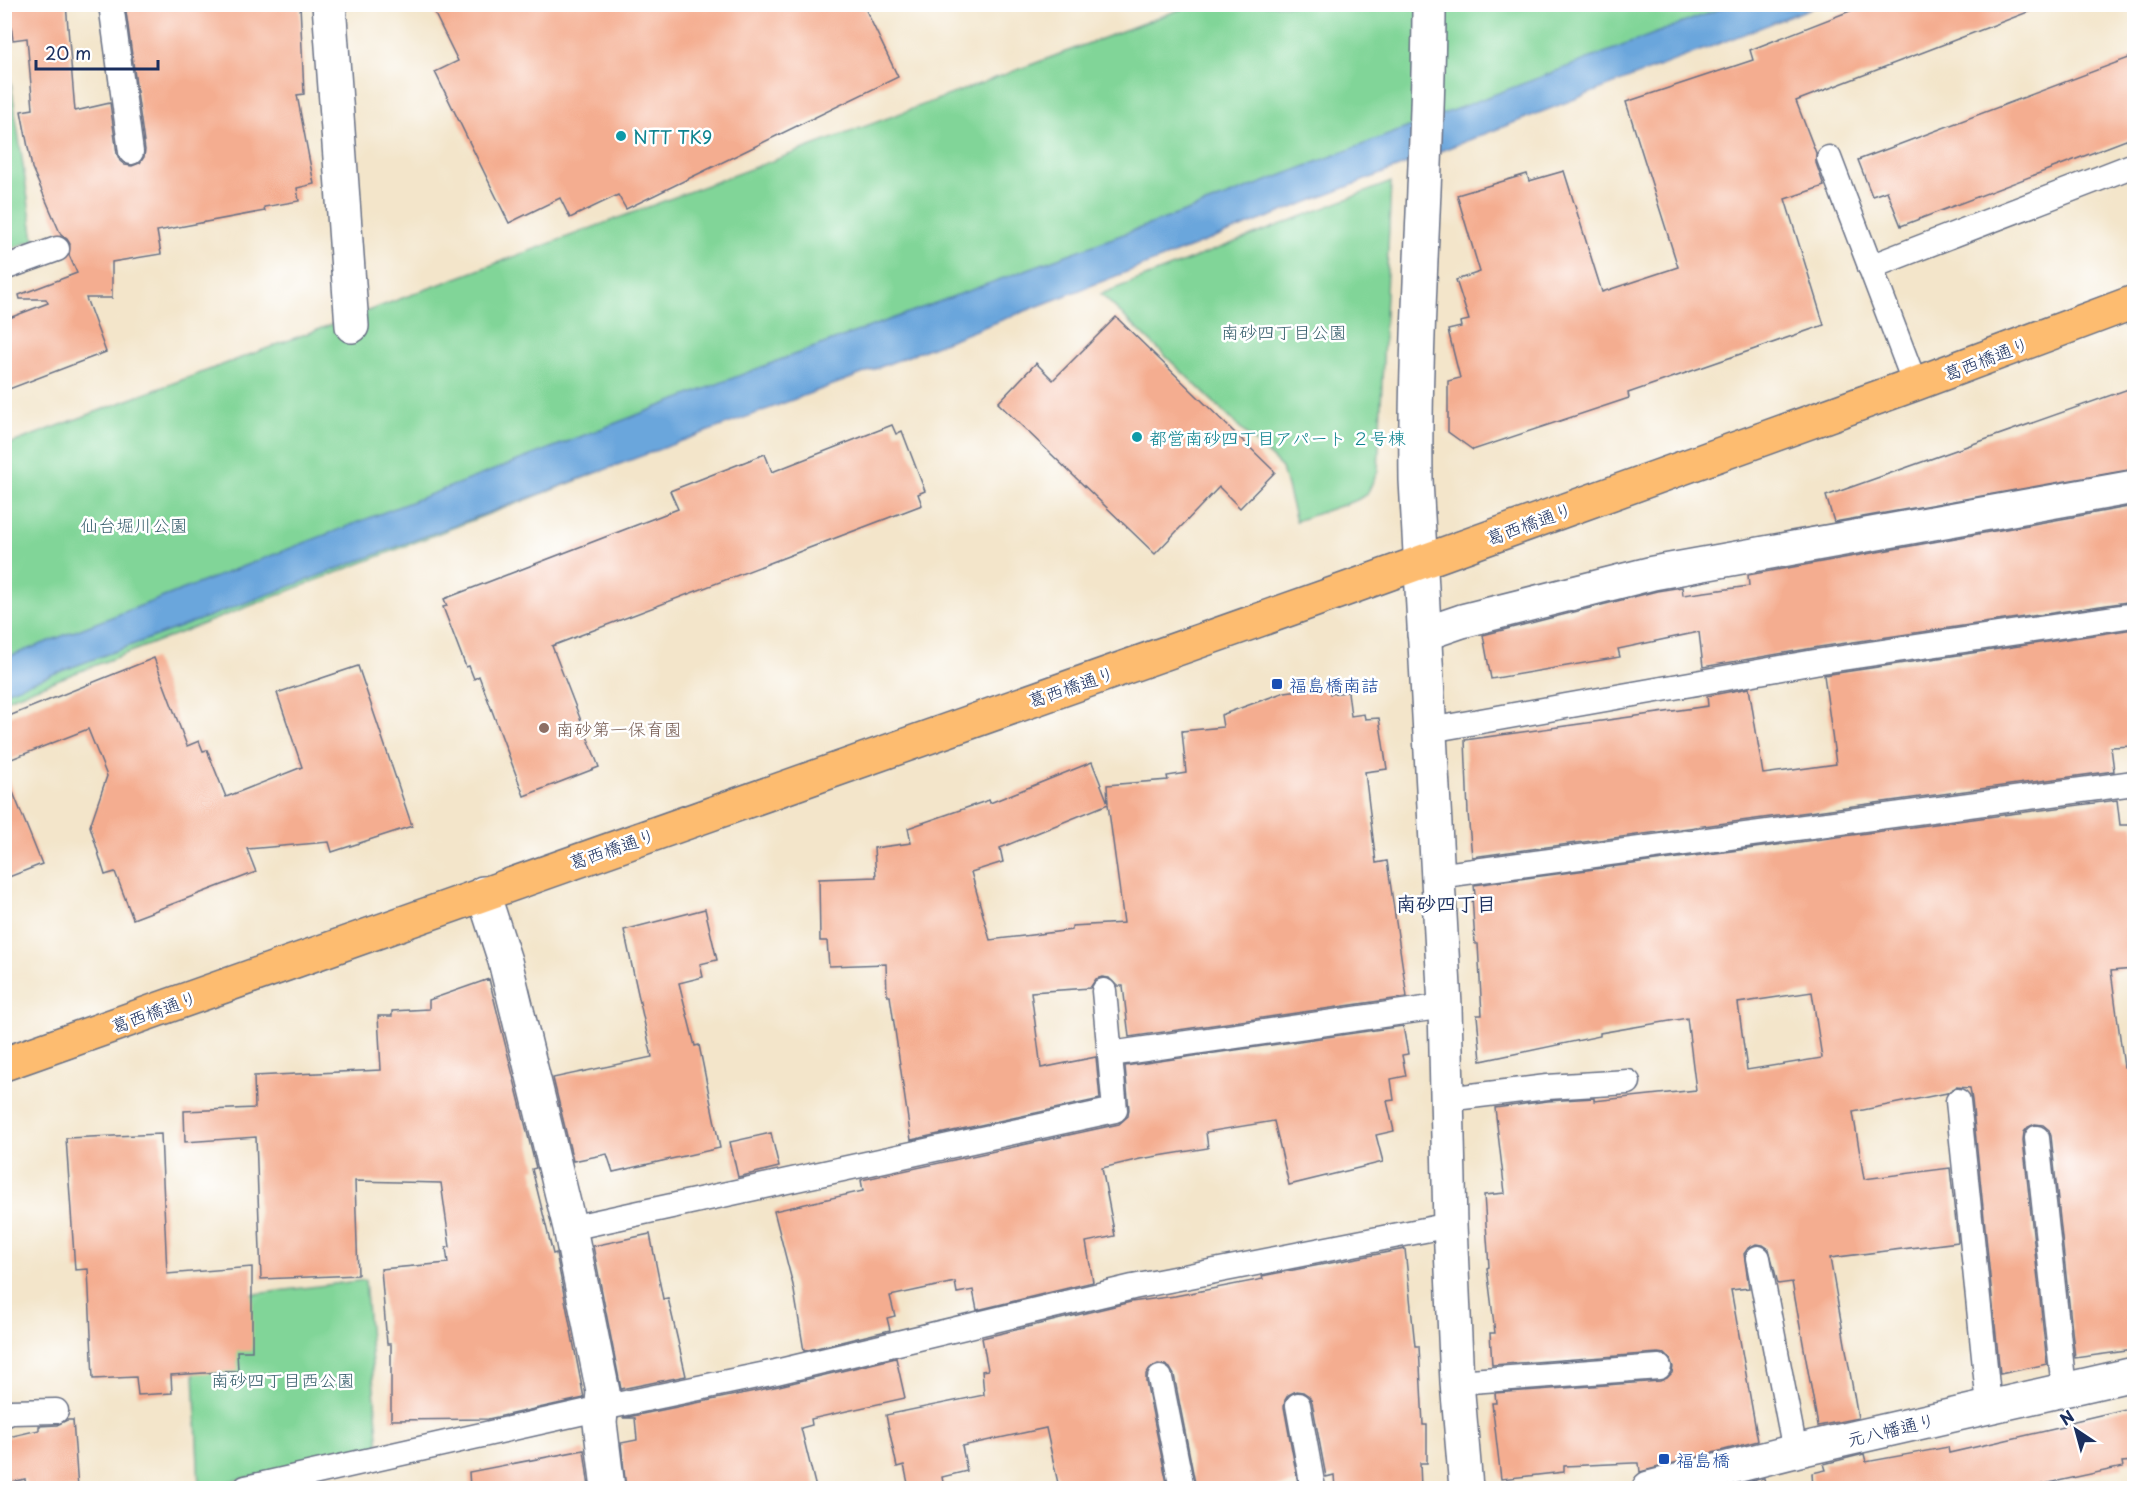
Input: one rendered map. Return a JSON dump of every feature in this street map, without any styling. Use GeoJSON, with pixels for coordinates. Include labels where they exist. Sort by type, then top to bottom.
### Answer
{"type":"FeatureCollection","features":[{"type":"Feature","properties":{"kind":"main road","name":"葛西橋通り"},"geometry":{"type":"LineString","coordinates":[[4,1064],[1421,562],[1915,384],[2134,302]]}},
{"type":"Feature","properties":{"kind":"street"},"geometry":{"type":"LineString","coordinates":[[329,4],[352,326]]}},
{"type":"Feature","properties":{"kind":"street"},"geometry":{"type":"LineString","coordinates":[[1430,4],[1415,403],[1416,480],[1444,1006],[1457,1382],[1466,1488]]}},
{"type":"Feature","properties":{"kind":"street"},"geometry":{"type":"LineString","coordinates":[[1425,634],[1461,621],[1653,573],[2134,487]]}},
{"type":"Feature","properties":{"kind":"street"},"geometry":{"type":"LineString","coordinates":[[483,893],[504,961],[570,1228],[603,1392],[600,1423],[608,1488]]}},
{"type":"Feature","properties":{"kind":"street","name":"元八幡通り"},"geometry":{"type":"LineString","coordinates":[[1649,1488],[1795,1451],[2134,1374]]}},
{"type":"Feature","properties":{"kind":"lane"},"geometry":{"type":"LineString","coordinates":[[111,4],[131,152]]}},
{"type":"Feature","properties":{"kind":"lane"},"geometry":{"type":"LineString","coordinates":[[1829,158],[1915,384]]}},
{"type":"Feature","properties":{"kind":"lane"},"geometry":{"type":"LineString","coordinates":[[1870,267],[2134,165]]}},
{"type":"Feature","properties":{"kind":"lane"},"geometry":{"type":"LineString","coordinates":[[4,268],[57,249]]}},
{"type":"Feature","properties":{"kind":"lane"},"geometry":{"type":"LineString","coordinates":[[1430,730],[1815,662],[2134,615]]}},
{"type":"Feature","properties":{"kind":"lane"},"geometry":{"type":"LineString","coordinates":[[1437,876],[2134,783]]}},
{"type":"Feature","properties":{"kind":"lane"},"geometry":{"type":"LineString","coordinates":[[570,1228],[1115,1110],[1104,992]]}},
{"type":"Feature","properties":{"kind":"lane"},"geometry":{"type":"LineString","coordinates":[[1110,1054],[1444,1006]]}},
{"type":"Feature","properties":{"kind":"lane"},"geometry":{"type":"LineString","coordinates":[[1446,1099],[1547,1087],[1628,1082]]}},
{"type":"Feature","properties":{"kind":"lane"},"geometry":{"type":"LineString","coordinates":[[1958,1101],[1989,1406]]}},
{"type":"Feature","properties":{"kind":"lane"},"geometry":{"type":"LineString","coordinates":[[2037,1138],[2064,1389]]}},
{"type":"Feature","properties":{"kind":"lane"},"geometry":{"type":"LineString","coordinates":[[246,1488],[602,1408],[776,1372],[1133,1287],[1450,1225]]}},
{"type":"Feature","properties":{"kind":"lane"},"geometry":{"type":"LineString","coordinates":[[1758,1258],[1795,1451]]}},
{"type":"Feature","properties":{"kind":"lane"},"geometry":{"type":"LineString","coordinates":[[1457,1382],[1659,1367]]}},
{"type":"Feature","properties":{"kind":"lane"},"geometry":{"type":"LineString","coordinates":[[1160,1378],[1182,1488]]}},
{"type":"Feature","properties":{"kind":"lane"},"geometry":{"type":"LineString","coordinates":[[1298,1405],[1313,1488]]}},
{"type":"Feature","properties":{"kind":"lane"},"geometry":{"type":"LineString","coordinates":[[4,1415],[11,1412],[56,1411]]}},
{"type":"Feature","properties":{"kind":"green space","name":"仙台堀川公園"},"geometry":{"type":"Polygon","coordinates":[[[1192,5],[1815,5],[5,700],[4,446],[1192,5]]]}},
{"type":"Feature","properties":{"kind":"green space"},"geometry":{"type":"Polygon","coordinates":[[[5,43],[34,240],[4,251],[5,43]]]}},
{"type":"Feature","properties":{"kind":"green space","name":"南砂四丁目公園"},"geometry":{"type":"Polygon","coordinates":[[[1391,182],[1378,471],[1367,494],[1357,500],[1296,521],[1282,468],[1101,294],[1391,182]]]}},
{"type":"Feature","properties":{"kind":"green space","name":"南砂四丁目西公園"},"geometry":{"type":"Polygon","coordinates":[[[365,1280],[379,1449],[199,1488],[191,1302],[365,1280]]]}},
{"type":"Feature","properties":{"kind":"water"},"geometry":{"type":"Polygon","coordinates":[[[1730,5],[1819,5],[849,379],[5,692],[5,658],[785,358],[1222,198],[1730,5]]]}},
{"type":"Feature","properties":{"kind":"building"},"geometry":{"type":"Polygon","coordinates":[[[8,4],[66,4],[75,111],[110,103],[117,154],[125,165],[132,166],[140,163],[145,150],[125,4],[300,4],[304,94],[297,95],[314,184],[297,188],[299,201],[264,207],[265,211],[157,231],[161,254],[112,262],[112,298],[86,298],[106,352],[4,391],[4,320],[48,303],[46,299],[20,299],[19,295],[77,273],[69,255],[70,244],[61,235],[32,168],[21,111],[33,109],[27,38],[13,40],[8,4]]]}},
{"type":"Feature","properties":{"kind":"building","name":"NTT TK9"},"geometry":{"type":"Polygon","coordinates":[[[430,4],[863,4],[898,77],[626,209],[618,195],[570,218],[560,198],[509,223],[435,72],[458,61],[430,4]]]}},
{"type":"Feature","properties":{"kind":"building"},"geometry":{"type":"Polygon","coordinates":[[[1868,4],[2041,4],[2041,7],[1796,101],[1816,153],[1816,163],[1824,186],[1785,199],[1824,325],[1628,393],[1629,398],[1473,450],[1448,432],[1448,381],[1460,378],[1448,330],[1461,327],[1460,322],[1469,320],[1456,280],[1480,272],[1457,195],[1527,174],[1529,181],[1564,171],[1602,292],[1678,267],[1626,102],[1753,60],[1750,50],[1868,4]]]}},
{"type":"Feature","properties":{"kind":"building"},"geometry":{"type":"Polygon","coordinates":[[[2134,56],[2134,137],[1901,226],[1887,191],[1872,196],[1858,160],[2134,56]]]}},
{"type":"Feature","properties":{"kind":"building","name":"都営南砂四丁目アパート ２号棟"},"geometry":{"type":"Polygon","coordinates":[[[1116,317],[1275,472],[1240,508],[1219,487],[1155,554],[998,403],[1036,363],[1053,380],[1116,317]]]}},
{"type":"Feature","properties":{"kind":"building"},"geometry":{"type":"Polygon","coordinates":[[[2134,387],[2134,469],[1834,522],[1826,496],[2134,387]]]}},
{"type":"Feature","properties":{"kind":"building"},"geometry":{"type":"Polygon","coordinates":[[[892,425],[896,434],[902,431],[925,491],[918,494],[922,505],[552,646],[599,767],[524,796],[479,676],[474,679],[469,666],[466,667],[443,607],[447,606],[444,599],[678,509],[670,491],[765,454],[772,472],[892,425]]]}},
{"type":"Feature","properties":{"kind":"building"},"geometry":{"type":"Polygon","coordinates":[[[2134,506],[2134,601],[1819,647],[1703,667],[1699,632],[1618,649],[1620,657],[1491,679],[1483,635],[1657,591],[1682,587],[1683,595],[1749,586],[1748,575],[2134,506]]]}},
{"type":"Feature","properties":{"kind":"building"},"geometry":{"type":"Polygon","coordinates":[[[2134,629],[2134,746],[2111,747],[2114,771],[1472,857],[1465,740],[1708,706],[1707,696],[1749,688],[1763,774],[1836,764],[1824,675],[2134,629]]]}},
{"type":"Feature","properties":{"kind":"building"},"geometry":{"type":"Polygon","coordinates":[[[154,658],[187,746],[199,741],[203,751],[207,750],[226,797],[302,767],[277,693],[358,666],[412,826],[332,852],[329,842],[247,849],[256,872],[133,919],[115,872],[105,875],[90,826],[107,776],[88,729],[4,762],[4,718],[154,658]]]}},
{"type":"Feature","properties":{"kind":"building"},"geometry":{"type":"Polygon","coordinates":[[[1329,686],[1330,694],[1348,692],[1351,716],[1364,714],[1365,719],[1379,718],[1387,769],[1365,772],[1376,863],[1387,861],[1407,997],[1129,1037],[1123,986],[1117,986],[1109,978],[1096,979],[1090,988],[1031,992],[1041,1068],[1096,1057],[1100,1099],[911,1140],[890,996],[887,996],[886,964],[829,966],[827,941],[820,941],[819,879],[876,877],[874,848],[911,843],[908,828],[989,800],[990,803],[1092,762],[1108,803],[1107,785],[1168,780],[1167,776],[1186,773],[1182,731],[1223,727],[1221,715],[1285,692],[1329,686]],[[1108,804],[1000,848],[1003,862],[971,872],[990,940],[1072,930],[1072,926],[1124,923],[1108,804]]]}},
{"type":"Feature","properties":{"kind":"building"},"geometry":{"type":"Polygon","coordinates":[[[4,775],[6,775],[42,864],[4,879],[4,775]]]}},
{"type":"Feature","properties":{"kind":"building"},"geometry":{"type":"Polygon","coordinates":[[[2117,800],[2120,825],[2134,825],[2134,969],[2111,971],[2124,1067],[2134,1068],[2134,1350],[2075,1358],[2051,1136],[2049,1130],[2043,1125],[2035,1124],[2024,1132],[2023,1140],[2047,1364],[2000,1374],[1972,1100],[1970,1088],[1956,1087],[1947,1093],[1853,1112],[1864,1179],[1950,1168],[1958,1242],[1830,1258],[1858,1418],[1818,1426],[1792,1282],[1778,1284],[1769,1249],[1756,1244],[1748,1248],[1744,1254],[1749,1288],[1731,1290],[1758,1441],[1640,1472],[1639,1463],[1564,1466],[1564,1472],[1501,1479],[1492,1403],[1496,1403],[1495,1393],[1660,1381],[1672,1373],[1673,1367],[1665,1354],[1658,1353],[1492,1365],[1490,1333],[1495,1333],[1487,1268],[1489,1267],[1484,1195],[1505,1193],[1495,1108],[1548,1101],[1594,1098],[1594,1101],[1696,1090],[1687,1018],[1600,1033],[1600,1036],[1481,1061],[1477,1015],[1482,1015],[1478,944],[1475,944],[1472,895],[1475,895],[1474,885],[2117,800]],[[1812,992],[1738,1003],[1747,1070],[1822,1058],[1812,992]]]}},
{"type":"Feature","properties":{"kind":"building"},"geometry":{"type":"Polygon","coordinates":[[[705,909],[717,960],[700,964],[703,977],[679,983],[695,1046],[699,1045],[720,1148],[613,1172],[607,1154],[573,1161],[553,1078],[652,1057],[624,930],[705,909]]]}},
{"type":"Feature","properties":{"kind":"building"},"geometry":{"type":"Polygon","coordinates":[[[489,979],[536,1168],[532,1169],[553,1254],[556,1253],[584,1398],[488,1419],[391,1420],[391,1344],[387,1344],[381,1269],[448,1263],[446,1248],[450,1247],[441,1183],[355,1181],[358,1275],[261,1279],[256,1137],[185,1142],[184,1111],[255,1108],[254,1076],[381,1070],[378,1016],[392,1016],[392,1011],[429,1009],[429,1000],[489,979]]]}},
{"type":"Feature","properties":{"kind":"building"},"geometry":{"type":"Polygon","coordinates":[[[1403,1026],[1408,1054],[1402,1055],[1406,1076],[1391,1079],[1394,1100],[1387,1101],[1394,1131],[1376,1135],[1383,1162],[1289,1185],[1274,1121],[1206,1132],[1208,1148],[1102,1168],[1115,1236],[1086,1242],[1093,1282],[977,1310],[973,1290],[957,1293],[955,1282],[890,1296],[895,1316],[887,1318],[890,1330],[804,1351],[793,1285],[774,1211],[863,1191],[861,1180],[1119,1124],[1128,1116],[1129,1109],[1125,1066],[1403,1026]]]}},
{"type":"Feature","properties":{"kind":"building"},"geometry":{"type":"Polygon","coordinates":[[[771,1133],[779,1167],[738,1177],[730,1142],[771,1133]]]}},
{"type":"Feature","properties":{"kind":"building"},"geometry":{"type":"Polygon","coordinates":[[[161,1134],[167,1274],[252,1267],[252,1351],[237,1351],[238,1371],[171,1375],[172,1393],[138,1395],[136,1377],[93,1379],[88,1269],[75,1270],[66,1138],[161,1134]]]}},
{"type":"Feature","properties":{"kind":"building"},"geometry":{"type":"Polygon","coordinates":[[[650,1234],[663,1299],[668,1298],[686,1376],[621,1389],[593,1246],[650,1234]]]}},
{"type":"Feature","properties":{"kind":"building"},"geometry":{"type":"Polygon","coordinates":[[[1405,1249],[1415,1346],[1419,1346],[1423,1425],[1427,1425],[1427,1463],[1420,1463],[1421,1488],[1335,1488],[1334,1475],[1326,1477],[1312,1402],[1309,1396],[1296,1391],[1288,1395],[1284,1407],[1298,1483],[1269,1488],[1196,1488],[1174,1375],[1170,1368],[1158,1364],[1150,1368],[1146,1374],[1146,1381],[1168,1488],[1059,1488],[1046,1428],[962,1446],[967,1471],[942,1477],[944,1488],[909,1488],[904,1465],[897,1467],[886,1415],[984,1395],[982,1371],[988,1370],[982,1338],[1131,1302],[1263,1279],[1262,1276],[1405,1249]]]}},
{"type":"Feature","properties":{"kind":"building"},"geometry":{"type":"Polygon","coordinates":[[[896,1358],[905,1398],[811,1419],[812,1425],[801,1428],[816,1488],[626,1488],[621,1443],[637,1440],[635,1418],[623,1418],[779,1386],[896,1358]]]}},
{"type":"Feature","properties":{"kind":"building"},"geometry":{"type":"Polygon","coordinates":[[[2134,1407],[2134,1461],[2122,1462],[2123,1467],[2026,1488],[1813,1488],[1812,1473],[1826,1470],[1824,1464],[1864,1454],[1866,1462],[1948,1447],[1949,1453],[2063,1427],[2062,1424],[2134,1407]]]}},
{"type":"Feature","properties":{"kind":"building"},"geometry":{"type":"Polygon","coordinates":[[[73,1420],[78,1488],[26,1488],[25,1479],[4,1484],[4,1438],[39,1430],[39,1426],[57,1425],[73,1420]]]}},
{"type":"Feature","properties":{"kind":"building"},"geometry":{"type":"Polygon","coordinates":[[[584,1450],[589,1488],[470,1488],[469,1472],[584,1450]]]}},
{"type":"Feature","properties":{"kind":"building"},"geometry":{"type":"Polygon","coordinates":[[[1764,1478],[1766,1488],[1723,1488],[1764,1478]]]}},
{"type":"Feature","properties":{"kind":"place","name":"NTT TK9"},"geometry":{"type":"Point","coordinates":[621,136]}},
{"type":"Feature","properties":{"kind":"place","name":"都営南砂四丁目アパート ２号棟"},"geometry":{"type":"Point","coordinates":[1137,437]}},
{"type":"Feature","properties":{"kind":"place","name":"福島橋南詰"},"geometry":{"type":"Point","coordinates":[1277,684]}},
{"type":"Feature","properties":{"kind":"place","name":"南砂第一保育園"},"geometry":{"type":"Point","coordinates":[544,728]}},
{"type":"Feature","properties":{"kind":"place","name":"福島橋"},"geometry":{"type":"Point","coordinates":[1664,1459]}},
{"type":"Feature","properties":{"kind":"district","name":"南砂四丁目"},"geometry":{"type":"Point","coordinates":[1446,903]}}]}
